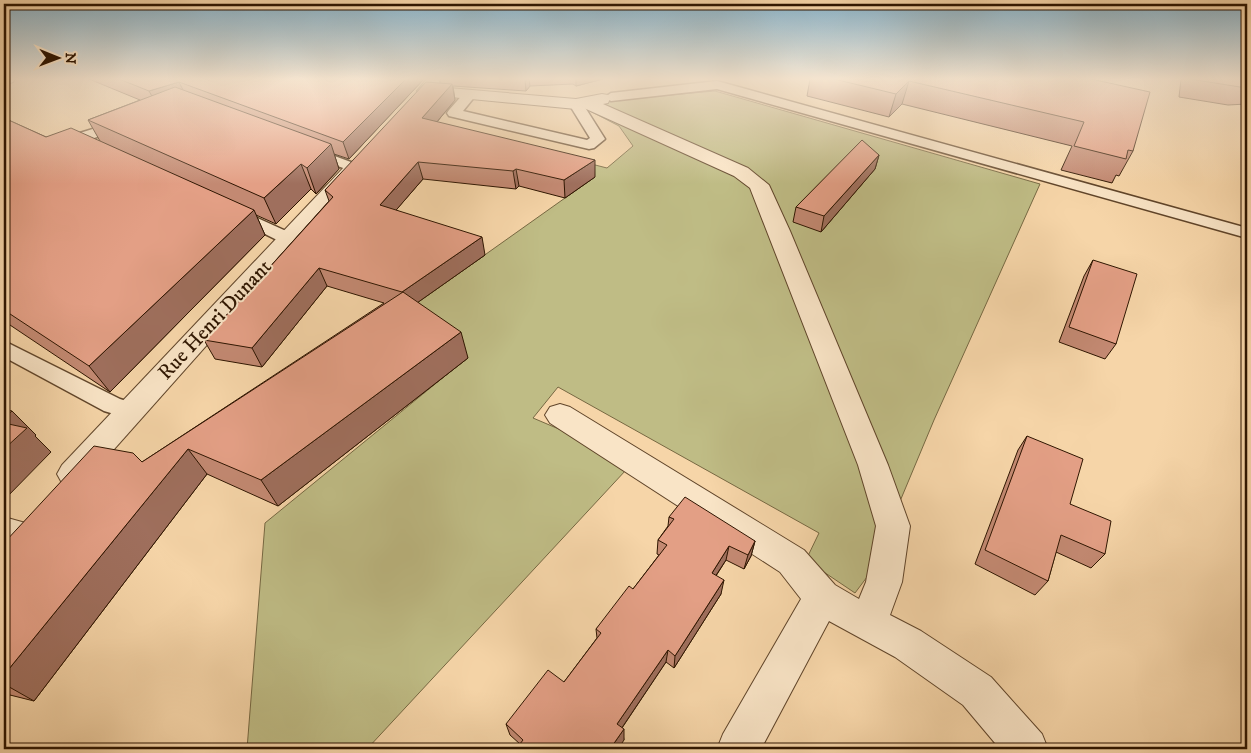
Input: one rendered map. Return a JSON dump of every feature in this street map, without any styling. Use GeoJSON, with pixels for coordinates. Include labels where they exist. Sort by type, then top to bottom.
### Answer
{"type":"FeatureCollection","features":[{"type":"Feature","properties":{"kind":"street"},"geometry":{"type":"LineString","coordinates":[[606,114],[741,172],[759,185],[872,465],[893,526],[884,582],[868,624]]}},
{"type":"Feature","properties":{"kind":"street","name":"Rue Henri Dunant"},"geometry":{"type":"LineString","coordinates":[[57,491],[361,161]]}},
{"type":"Feature","properties":{"kind":"street"},"geometry":{"type":"LineString","coordinates":[[560,415],[792,561],[822,597],[868,624],[908,644],[976,691],[1026,749]]}},
{"type":"Feature","properties":{"kind":"street"},"geometry":{"type":"LineString","coordinates":[[738,749],[822,597]]}},
{"type":"Feature","properties":{"kind":"lane"},"geometry":{"type":"LineString","coordinates":[[459,114],[590,145],[598,139],[586,114]]}},
{"type":"Feature","properties":{"kind":"lane"},"geometry":{"type":"LineString","coordinates":[[821,114],[1247,233]]}},
{"type":"Feature","properties":{"kind":"lane"},"geometry":{"type":"LineString","coordinates":[[102,151],[75,139],[140,119]]}},
{"type":"Feature","properties":{"kind":"lane"},"geometry":{"type":"LineString","coordinates":[[296,146],[361,161]]}},
{"type":"Feature","properties":{"kind":"lane"},"geometry":{"type":"LineString","coordinates":[[224,208],[289,239]]}},
{"type":"Feature","properties":{"kind":"lane"},"geometry":{"type":"LineString","coordinates":[[4,348],[112,405],[131,411]]}},
{"type":"Feature","properties":{"kind":"shaded area"},"geometry":{"type":"Polygon","coordinates":[[[596,114],[796,114],[1040,184],[934,420],[870,573],[855,593],[806,560],[819,533],[558,387],[533,418],[580,438],[626,470],[367,749],[247,749],[265,523],[467,358],[403,313],[565,198],[469,133],[607,168],[633,146],[619,126],[596,114]]]}},
{"type":"Feature","properties":{"kind":"building"},"geometry":{"type":"Polygon","coordinates":[[[103,114],[249,114],[331,144],[307,168],[301,164],[264,198],[88,120],[103,114]]]}},
{"type":"Feature","properties":{"kind":"building"},"geometry":{"type":"Polygon","coordinates":[[[267,114],[371,114],[343,142],[267,114]]]}},
{"type":"Feature","properties":{"kind":"building"},"geometry":{"type":"Polygon","coordinates":[[[396,114],[425,114],[422,118],[595,160],[564,180],[516,169],[513,171],[418,162],[380,205],[482,237],[402,292],[319,268],[252,348],[204,340],[333,197],[325,190],[396,114]]]}},
{"type":"Feature","properties":{"kind":"building"},"geometry":{"type":"Polygon","coordinates":[[[1050,114],[1144,114],[1133,151],[1128,150],[1126,159],[1074,146],[1084,122],[1050,114]]]}},
{"type":"Feature","properties":{"kind":"building"},"geometry":{"type":"Polygon","coordinates":[[[4,118],[46,137],[71,128],[254,210],[89,366],[4,310],[4,118]]]}},
{"type":"Feature","properties":{"kind":"building"},"geometry":{"type":"Polygon","coordinates":[[[862,140],[879,155],[824,216],[796,207],[862,140]]]}},
{"type":"Feature","properties":{"kind":"building"},"geometry":{"type":"Polygon","coordinates":[[[1093,260],[1137,274],[1116,344],[1069,327],[1093,260]]]}},
{"type":"Feature","properties":{"kind":"building"},"geometry":{"type":"Polygon","coordinates":[[[403,292],[461,332],[261,480],[188,449],[4,675],[4,543],[94,446],[133,453],[142,462],[403,292]]]}},
{"type":"Feature","properties":{"kind":"building"},"geometry":{"type":"Polygon","coordinates":[[[4,409],[12,411],[4,418],[4,409]]]}},
{"type":"Feature","properties":{"kind":"building"},"geometry":{"type":"Polygon","coordinates":[[[4,423],[27,428],[4,449],[4,423]]]}},
{"type":"Feature","properties":{"kind":"building"},"geometry":{"type":"Polygon","coordinates":[[[1027,436],[1083,459],[1070,504],[1111,521],[1105,554],[1061,535],[1048,581],[985,550],[1027,436]]]}},
{"type":"Feature","properties":{"kind":"building"},"geometry":{"type":"Polygon","coordinates":[[[685,497],[755,541],[748,555],[729,546],[712,573],[724,580],[675,656],[668,650],[617,724],[624,729],[610,749],[516,749],[523,740],[506,724],[548,670],[564,682],[601,633],[596,629],[629,586],[633,589],[667,545],[658,540],[674,519],[669,517],[685,497]]]}}]}
